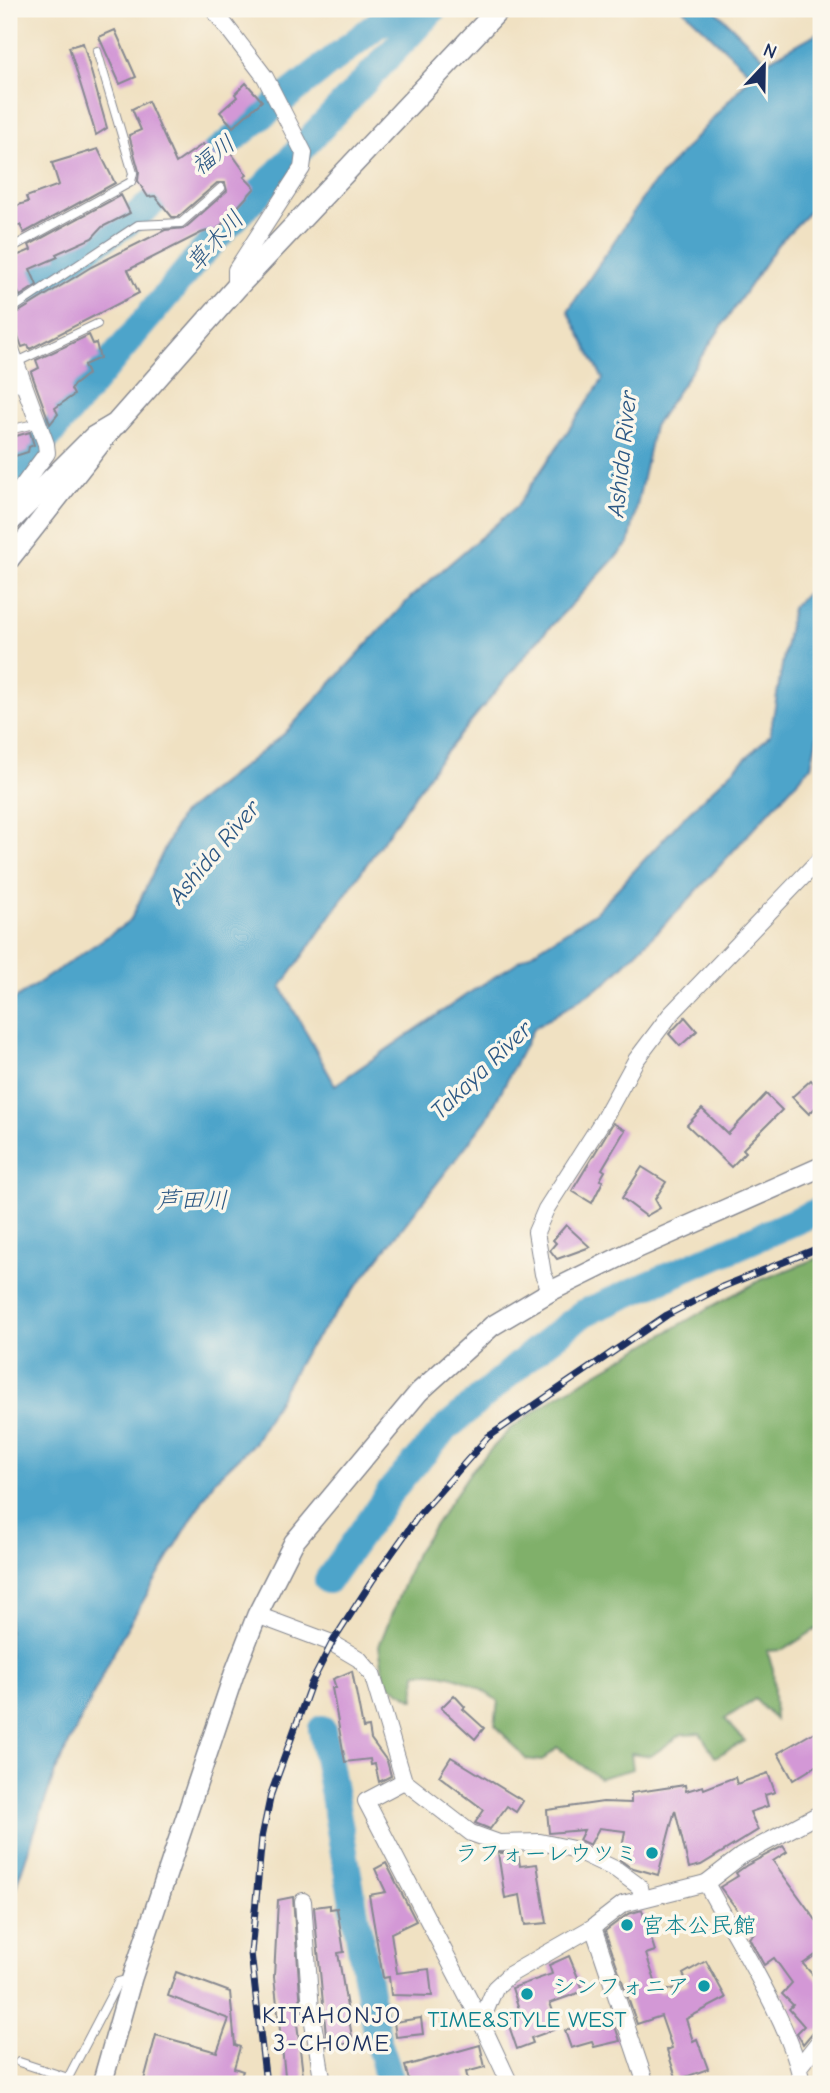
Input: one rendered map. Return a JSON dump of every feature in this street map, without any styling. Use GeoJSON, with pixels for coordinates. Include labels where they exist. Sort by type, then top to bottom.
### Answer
{"type":"FeatureCollection","features":[{"type":"Feature","properties":{"kind":"main road"},"geometry":{"type":"LineString","coordinates":[[9,522],[93,437],[116,424],[236,288],[499,9]]}},
{"type":"Feature","properties":{"kind":"street"},"geometry":{"type":"LineString","coordinates":[[213,9],[265,77],[302,149],[302,167],[236,270],[236,288]]}},
{"type":"Feature","properties":{"kind":"street"},"geometry":{"type":"LineString","coordinates":[[9,344],[17,362],[17,386],[42,434],[47,453],[9,504]]}},
{"type":"Feature","properties":{"kind":"street"},"geometry":{"type":"LineString","coordinates":[[9,561],[116,424]]}},
{"type":"Feature","properties":{"kind":"street"},"geometry":{"type":"LineString","coordinates":[[551,1291],[543,1274],[536,1232],[546,1209],[603,1120],[636,1060],[670,1015],[821,858]]}},
{"type":"Feature","properties":{"kind":"street"},"geometry":{"type":"LineString","coordinates":[[102,2084],[132,1978],[234,1674],[257,1615],[294,1542],[419,1392],[492,1326],[551,1291],[638,1248],[821,1167]]}},
{"type":"Feature","properties":{"kind":"street"},"geometry":{"type":"LineString","coordinates":[[257,1615],[332,1643],[359,1659],[372,1674],[404,1781],[471,1833],[499,1843],[540,1842],[573,1849],[617,1870],[640,1887],[642,1898]]}},
{"type":"Feature","properties":{"kind":"street"},"geometry":{"type":"LineString","coordinates":[[404,1781],[366,1801],[481,2021],[510,2084]]}},
{"type":"Feature","properties":{"kind":"street"},"geometry":{"type":"LineString","coordinates":[[481,2021],[495,1988],[509,1975],[593,1927],[623,1904],[706,1883],[741,1856],[821,1813]]}},
{"type":"Feature","properties":{"kind":"street"},"geometry":{"type":"LineString","coordinates":[[706,1883],[778,2018],[799,2067],[802,2084]]}},
{"type":"Feature","properties":{"kind":"street"},"geometry":{"type":"LineString","coordinates":[[303,1901],[311,2010],[323,2084]]}},
{"type":"Feature","properties":{"kind":"street"},"geometry":{"type":"LineString","coordinates":[[593,1927],[646,2084]]}},
{"type":"Feature","properties":{"kind":"street"},"geometry":{"type":"LineString","coordinates":[[799,2067],[821,2039]]}},
{"type":"Feature","properties":{"kind":"lane"},"geometry":{"type":"LineString","coordinates":[[9,249],[131,182],[133,173],[97,51]]}},
{"type":"Feature","properties":{"kind":"lane"},"geometry":{"type":"LineString","coordinates":[[9,311],[138,225],[181,223],[221,188]]}},
{"type":"Feature","properties":{"kind":"lane"},"geometry":{"type":"LineString","coordinates":[[17,362],[97,324]]}},
{"type":"Feature","properties":{"kind":"lane"},"geometry":{"type":"LineString","coordinates":[[9,430],[42,434]]}},
{"type":"Feature","properties":{"kind":"lane"},"geometry":{"type":"LineString","coordinates":[[19,2063],[68,2078],[118,1982],[132,1978]]}},
{"type":"Feature","properties":{"kind":"green space"},"geometry":{"type":"Polygon","coordinates":[[[821,1257],[821,1626],[783,1650],[767,1651],[773,1669],[775,1720],[755,1699],[725,1719],[745,1741],[715,1757],[700,1733],[682,1734],[651,1756],[631,1753],[633,1769],[599,1778],[557,1747],[542,1761],[526,1759],[495,1725],[498,1701],[469,1683],[450,1676],[416,1673],[414,1700],[385,1682],[379,1646],[416,1553],[471,1471],[509,1430],[554,1398],[712,1306],[761,1280],[821,1257]]]}},
{"type":"Feature","properties":{"kind":"water","name":"芦田川"},"geometry":{"type":"Polygon","coordinates":[[[683,9],[714,9],[767,61],[821,31],[821,200],[778,244],[654,426],[629,543],[537,641],[440,759],[281,987],[335,1085],[466,995],[596,912],[684,817],[770,735],[792,608],[821,579],[821,718],[811,766],[681,908],[606,983],[533,1029],[487,1119],[304,1354],[254,1443],[215,1480],[121,1638],[55,1772],[9,1907],[9,1003],[130,921],[180,816],[284,734],[411,597],[517,506],[603,379],[568,311],[648,190],[752,75],[683,9]]]}},
{"type":"Feature","properties":{"kind":"building"},"geometry":{"type":"Polygon","coordinates":[[[115,30],[136,77],[120,84],[99,37],[115,30]]]}},
{"type":"Feature","properties":{"kind":"building"},"geometry":{"type":"Polygon","coordinates":[[[83,43],[107,128],[96,135],[69,47],[83,43]]]}},
{"type":"Feature","properties":{"kind":"building"},"geometry":{"type":"Polygon","coordinates":[[[246,83],[262,101],[233,127],[220,112],[237,97],[235,94],[246,83]]]}},
{"type":"Feature","properties":{"kind":"building"},"geometry":{"type":"Polygon","coordinates":[[[148,101],[176,163],[203,144],[216,159],[229,150],[247,175],[244,177],[255,188],[214,233],[211,230],[201,233],[128,270],[139,293],[30,349],[28,345],[22,347],[11,317],[91,267],[165,230],[185,228],[227,191],[225,183],[217,183],[178,217],[172,217],[155,196],[148,197],[138,181],[139,171],[129,135],[141,130],[132,109],[148,101]]]}},
{"type":"Feature","properties":{"kind":"building"},"geometry":{"type":"Polygon","coordinates":[[[98,149],[115,183],[24,233],[20,225],[9,229],[9,208],[28,202],[26,197],[59,185],[52,163],[98,149]]]}},
{"type":"Feature","properties":{"kind":"building"},"geometry":{"type":"Polygon","coordinates":[[[121,195],[130,213],[102,227],[92,238],[30,269],[37,285],[20,296],[14,284],[9,286],[9,259],[31,250],[29,245],[121,195]]]}},
{"type":"Feature","properties":{"kind":"building"},"geometry":{"type":"Polygon","coordinates":[[[89,335],[93,344],[96,343],[100,358],[84,365],[88,374],[71,389],[74,395],[55,408],[58,414],[50,424],[31,372],[39,368],[36,360],[89,335]]]}},
{"type":"Feature","properties":{"kind":"building"},"geometry":{"type":"Polygon","coordinates":[[[30,432],[34,445],[29,447],[28,452],[9,458],[9,438],[30,432]]]}},
{"type":"Feature","properties":{"kind":"building"},"geometry":{"type":"Polygon","coordinates":[[[685,1017],[697,1031],[680,1046],[669,1034],[685,1017]]]}},
{"type":"Feature","properties":{"kind":"building"},"geometry":{"type":"Polygon","coordinates":[[[811,1080],[821,1090],[821,1102],[809,1114],[792,1097],[811,1080]]]}},
{"type":"Feature","properties":{"kind":"building"},"geometry":{"type":"Polygon","coordinates":[[[766,1094],[782,1110],[743,1149],[746,1152],[731,1167],[687,1125],[702,1109],[728,1134],[766,1094]]]}},
{"type":"Feature","properties":{"kind":"building"},"geometry":{"type":"Polygon","coordinates":[[[613,1123],[625,1130],[602,1169],[605,1171],[600,1180],[603,1181],[592,1203],[572,1191],[613,1123]]]}},
{"type":"Feature","properties":{"kind":"building"},"geometry":{"type":"Polygon","coordinates":[[[642,1167],[666,1182],[655,1199],[660,1208],[646,1216],[622,1198],[642,1167]]]}},
{"type":"Feature","properties":{"kind":"building"},"geometry":{"type":"Polygon","coordinates":[[[566,1225],[590,1247],[557,1259],[550,1250],[556,1243],[553,1240],[566,1225]]]}},
{"type":"Feature","properties":{"kind":"building"},"geometry":{"type":"Polygon","coordinates":[[[352,1671],[363,1728],[369,1727],[371,1739],[387,1761],[391,1776],[379,1782],[375,1764],[371,1765],[370,1759],[345,1762],[332,1688],[336,1688],[333,1679],[352,1671]]]}},
{"type":"Feature","properties":{"kind":"building"},"geometry":{"type":"Polygon","coordinates":[[[454,1695],[465,1707],[463,1709],[484,1728],[475,1739],[441,1708],[454,1695]]]}},
{"type":"Feature","properties":{"kind":"building"},"geometry":{"type":"Polygon","coordinates":[[[816,1731],[821,1739],[821,1763],[793,1780],[778,1753],[816,1731]]]}},
{"type":"Feature","properties":{"kind":"building"},"geometry":{"type":"Polygon","coordinates":[[[451,1757],[523,1801],[516,1812],[507,1806],[490,1829],[475,1823],[484,1810],[439,1776],[451,1757]]]}},
{"type":"Feature","properties":{"kind":"building"},"geometry":{"type":"Polygon","coordinates":[[[768,1773],[775,1792],[765,1795],[768,1806],[750,1812],[758,1830],[701,1865],[689,1868],[675,1810],[658,1875],[630,1867],[620,1860],[625,1831],[599,1828],[590,1845],[579,1840],[584,1830],[549,1833],[547,1810],[603,1802],[631,1803],[631,1793],[685,1785],[686,1791],[703,1786],[704,1789],[735,1777],[737,1784],[768,1773]]]}},
{"type":"Feature","properties":{"kind":"building"},"geometry":{"type":"Polygon","coordinates":[[[783,1846],[787,1852],[773,1861],[821,1927],[821,1951],[803,1964],[821,1984],[821,2029],[813,2032],[803,2044],[797,2033],[804,2026],[789,2009],[793,2005],[782,1994],[792,1983],[774,1958],[764,1965],[749,1938],[755,1933],[720,1887],[738,1876],[736,1873],[747,1865],[783,1846]]]}},
{"type":"Feature","properties":{"kind":"building"},"geometry":{"type":"Polygon","coordinates":[[[498,1853],[518,1853],[520,1866],[537,1864],[547,1923],[525,1925],[520,1895],[505,1898],[498,1853]]]}},
{"type":"Feature","properties":{"kind":"building"},"geometry":{"type":"Polygon","coordinates":[[[386,1863],[416,1921],[391,1933],[397,1973],[429,1969],[432,1996],[391,1995],[389,1977],[383,1978],[369,1895],[386,1892],[375,1869],[386,1863]]]}},
{"type":"Feature","properties":{"kind":"building"},"geometry":{"type":"Polygon","coordinates":[[[293,1897],[302,2022],[297,2023],[304,2084],[286,2084],[274,1977],[278,1900],[293,1897]]]}},
{"type":"Feature","properties":{"kind":"building"},"geometry":{"type":"Polygon","coordinates":[[[330,1905],[330,1909],[337,1908],[344,1952],[338,1953],[353,2043],[327,2046],[314,1907],[330,1905]]]}},
{"type":"Feature","properties":{"kind":"building"},"geometry":{"type":"Polygon","coordinates":[[[642,1910],[655,1951],[646,1954],[659,1993],[688,1984],[683,1974],[706,1961],[726,1998],[686,2019],[693,2041],[697,2039],[708,2069],[677,2080],[667,2050],[672,2048],[661,2016],[637,2024],[605,1931],[628,1914],[642,1910]]]}},
{"type":"Feature","properties":{"kind":"building"},"geometry":{"type":"Polygon","coordinates":[[[569,1956],[582,1987],[581,1992],[550,2003],[559,2028],[531,2038],[533,2043],[517,2049],[507,2020],[521,2015],[512,1988],[552,1974],[549,1965],[569,1956]]]}},
{"type":"Feature","properties":{"kind":"building"},"geometry":{"type":"Polygon","coordinates":[[[176,1972],[230,1992],[235,2045],[240,2047],[234,2068],[243,2071],[238,2084],[143,2084],[156,2035],[217,2052],[229,2019],[168,1996],[176,1972]]]}},
{"type":"Feature","properties":{"kind":"building"},"geometry":{"type":"Polygon","coordinates":[[[610,2011],[620,2041],[594,2047],[592,2042],[571,2048],[565,2031],[610,2011]]]}},
{"type":"Feature","properties":{"kind":"building"},"geometry":{"type":"Polygon","coordinates":[[[421,2018],[423,2034],[396,2037],[394,2022],[421,2018]]]}},
{"type":"Feature","properties":{"kind":"building"},"geometry":{"type":"Polygon","coordinates":[[[480,2045],[485,2067],[466,2072],[469,2084],[410,2084],[405,2066],[480,2045]]]}},
{"type":"Feature","properties":{"kind":"waterway","name":"福川"},"geometry":{"type":"LineString","coordinates":[[9,301],[128,222],[378,24],[415,9]]}},
{"type":"Feature","properties":{"kind":"waterway","name":"草木川"},"geometry":{"type":"LineString","coordinates":[[9,483],[201,254],[433,9]]}},
{"type":"Feature","properties":{"kind":"waterway"},"geometry":{"type":"LineString","coordinates":[[328,1580],[393,1488],[444,1430],[535,1351],[584,1313],[821,1210]]}},
{"type":"Feature","properties":{"kind":"waterway"},"geometry":{"type":"LineString","coordinates":[[322,1729],[331,1847],[377,2084]]}},
{"type":"Feature","properties":{"kind":"waterway"},"geometry":{"type":"LineString","coordinates":[[322,1729],[378,2042],[392,2084]]}},
{"type":"Feature","properties":{"kind":"railway"},"geometry":{"type":"LineString","coordinates":[[266,2084],[251,1953],[262,1837],[271,1794],[311,1684],[332,1643],[372,1581],[419,1515],[488,1437],[667,1315],[722,1287],[821,1247]]}},
{"type":"Feature","properties":{"kind":"place","name":"ラフォーレウツミ"},"geometry":{"type":"Point","coordinates":[652,1853]}},
{"type":"Feature","properties":{"kind":"place","name":"宮本公民館"},"geometry":{"type":"Point","coordinates":[627,1925]}},
{"type":"Feature","properties":{"kind":"place","name":"シンフォニア"},"geometry":{"type":"Point","coordinates":[704,1986]}},
{"type":"Feature","properties":{"kind":"place","name":"TIME&STYLE WEST"},"geometry":{"type":"Point","coordinates":[527,1994]}},
{"type":"Feature","properties":{"kind":"district","name":"KITAHONJO 3-CHOME"},"geometry":{"type":"Point","coordinates":[332,2029]}},
{"type":"Feature","properties":{"kind":"water label","name":"Ashida River"},"geometry":{"type":"Point","coordinates":[622,454]}},
{"type":"Feature","properties":{"kind":"water label","name":"Ashida River"},"geometry":{"type":"Point","coordinates":[214,852]}},
{"type":"Feature","properties":{"kind":"water label","name":"Takaya River"},"geometry":{"type":"Point","coordinates":[481,1070]}}]}
